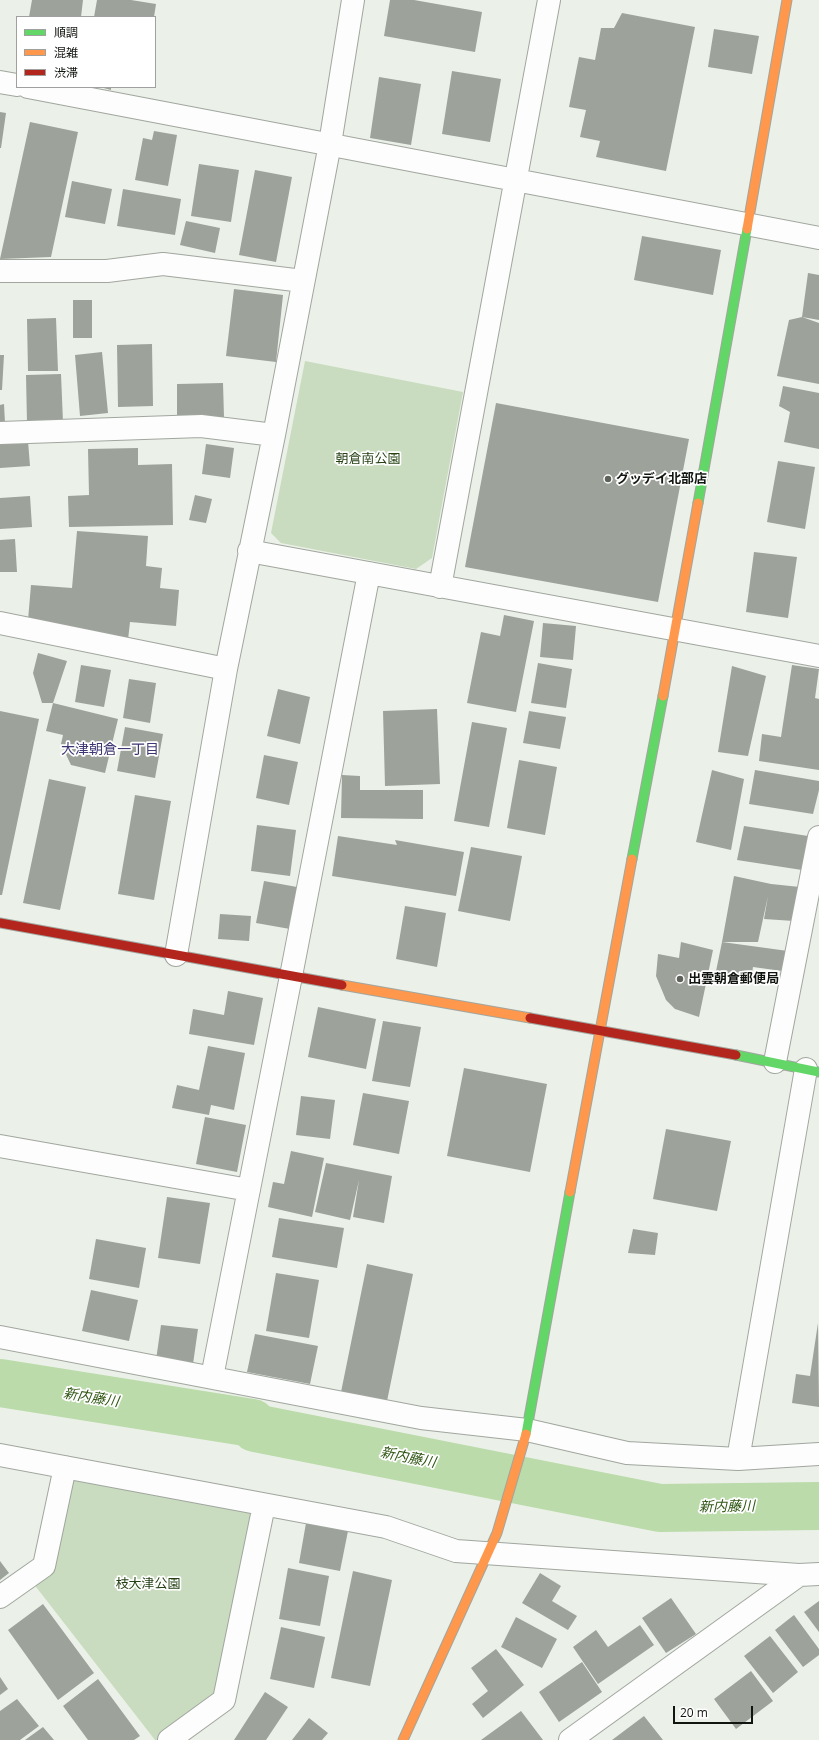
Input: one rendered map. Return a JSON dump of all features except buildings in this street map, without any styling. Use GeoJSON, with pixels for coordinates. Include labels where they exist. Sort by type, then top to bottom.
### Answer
{"type":"FeatureCollection","features":[{"type":"Feature","properties":{"kind":"street"},"geometry":{"type":"LineString","coordinates":[[176,955],[226,669],[274,435],[330,144],[353,0]]}},
{"type":"Feature","properties":{"kind":"street"},"geometry":{"type":"LineString","coordinates":[[440,587],[549,0]]}},
{"type":"Feature","properties":{"kind":"street"},"geometry":{"type":"LineString","coordinates":[[403,1740],[489,1553],[497,1533],[524,1439],[599,1030],[676,630],[749,225],[787,0]]}},
{"type":"Feature","properties":{"kind":"street"},"geometry":{"type":"LineString","coordinates":[[0,82],[16,85]]}},
{"type":"Feature","properties":{"kind":"street"},"geometry":{"type":"LineString","coordinates":[[33,88],[819,238]]}},
{"type":"Feature","properties":{"kind":"street"},"geometry":{"type":"LineString","coordinates":[[0,271],[107,271],[163,264],[303,281]]}},
{"type":"Feature","properties":{"kind":"street"},"geometry":{"type":"LineString","coordinates":[[0,433],[201,426],[274,435]]}},
{"type":"Feature","properties":{"kind":"street"},"geometry":{"type":"LineString","coordinates":[[249,551],[819,656]]}},
{"type":"Feature","properties":{"kind":"street"},"geometry":{"type":"LineString","coordinates":[[212,1377],[369,573]]}},
{"type":"Feature","properties":{"kind":"street"},"geometry":{"type":"LineString","coordinates":[[0,623],[226,669]]}},
{"type":"Feature","properties":{"kind":"street"},"geometry":{"type":"LineString","coordinates":[[775,1062],[819,837]]}},
{"type":"Feature","properties":{"kind":"street"},"geometry":{"type":"LineString","coordinates":[[0,923],[599,1030],[813,1070],[738,1459]]}},
{"type":"Feature","properties":{"kind":"street"},"geometry":{"type":"LineString","coordinates":[[0,1146],[249,1190]]}},
{"type":"Feature","properties":{"kind":"street"},"geometry":{"type":"LineString","coordinates":[[0,1337],[212,1377],[524,1439],[628,1453],[738,1459],[819,1454]]}},
{"type":"Feature","properties":{"kind":"street"},"geometry":{"type":"LineString","coordinates":[[0,1455],[386,1527],[456,1551],[809,1574]]}},
{"type":"Feature","properties":{"kind":"street"},"geometry":{"type":"LineString","coordinates":[[0,1597],[44,1566],[65,1467]]}},
{"type":"Feature","properties":{"kind":"street"},"geometry":{"type":"LineString","coordinates":[[169,1740],[224,1700],[264,1504]]}},
{"type":"Feature","properties":{"kind":"street"},"geometry":{"type":"LineString","coordinates":[[570,1740],[809,1574]]}},
{"type":"Feature","properties":{"kind":"green space","name":"朝倉南公園"},"geometry":{"type":"Polygon","coordinates":[[[305,361],[463,392],[432,558],[416,569],[281,543],[271,533],[305,361]]]}},
{"type":"Feature","properties":{"kind":"green space","name":"枝大津公園"},"geometry":{"type":"Polygon","coordinates":[[[70,1478],[254,1510],[219,1696],[159,1740],[155,1740],[33,1583],[70,1478]]]}},
{"type":"Feature","properties":{"kind":"waterway","name":"新内藤川"},"geometry":{"type":"LineString","coordinates":[[0,1383],[252,1423],[255,1428],[660,1508],[819,1506]]}},
{"type":"Feature","properties":{"kind":"traffic: fast"},"geometry":{"type":"LineString","coordinates":[[698,503],[747,229]]}},
{"type":"Feature","properties":{"kind":"traffic: fast"},"geometry":{"type":"LineString","coordinates":[[632,859],[663,696]]}},
{"type":"Feature","properties":{"kind":"traffic: fast"},"geometry":{"type":"LineString","coordinates":[[736,1055],[819,1072]]}},
{"type":"Feature","properties":{"kind":"traffic: fast"},"geometry":{"type":"LineString","coordinates":[[526,1434],[570,1192]]}},
{"type":"Feature","properties":{"kind":"traffic: slow"},"geometry":{"type":"LineString","coordinates":[[747,229],[787,0]]}},
{"type":"Feature","properties":{"kind":"traffic: slow"},"geometry":{"type":"LineString","coordinates":[[663,696],[698,503]]}},
{"type":"Feature","properties":{"kind":"traffic: slow"},"geometry":{"type":"LineString","coordinates":[[570,1192],[632,859]]}},
{"type":"Feature","properties":{"kind":"traffic: slow"},"geometry":{"type":"LineString","coordinates":[[342,985],[530,1018]]}},
{"type":"Feature","properties":{"kind":"traffic: slow"},"geometry":{"type":"LineString","coordinates":[[403,1740],[497,1533],[526,1434]]}},
{"type":"Feature","properties":{"kind":"traffic: jam"},"geometry":{"type":"LineString","coordinates":[[0,923],[342,985]]}},
{"type":"Feature","properties":{"kind":"traffic: jam"},"geometry":{"type":"LineString","coordinates":[[530,1018],[736,1055]]}},
{"type":"Feature","properties":{"kind":"place","name":"グッデイ北部店"},"geometry":{"type":"Point","coordinates":[608,479]}},
{"type":"Feature","properties":{"kind":"place","name":"出雲朝倉郵便局"},"geometry":{"type":"Point","coordinates":[680,979]}},
{"type":"Feature","properties":{"kind":"district","name":"大津朝倉一丁目"},"geometry":{"type":"Point","coordinates":[110,750]}}]}
